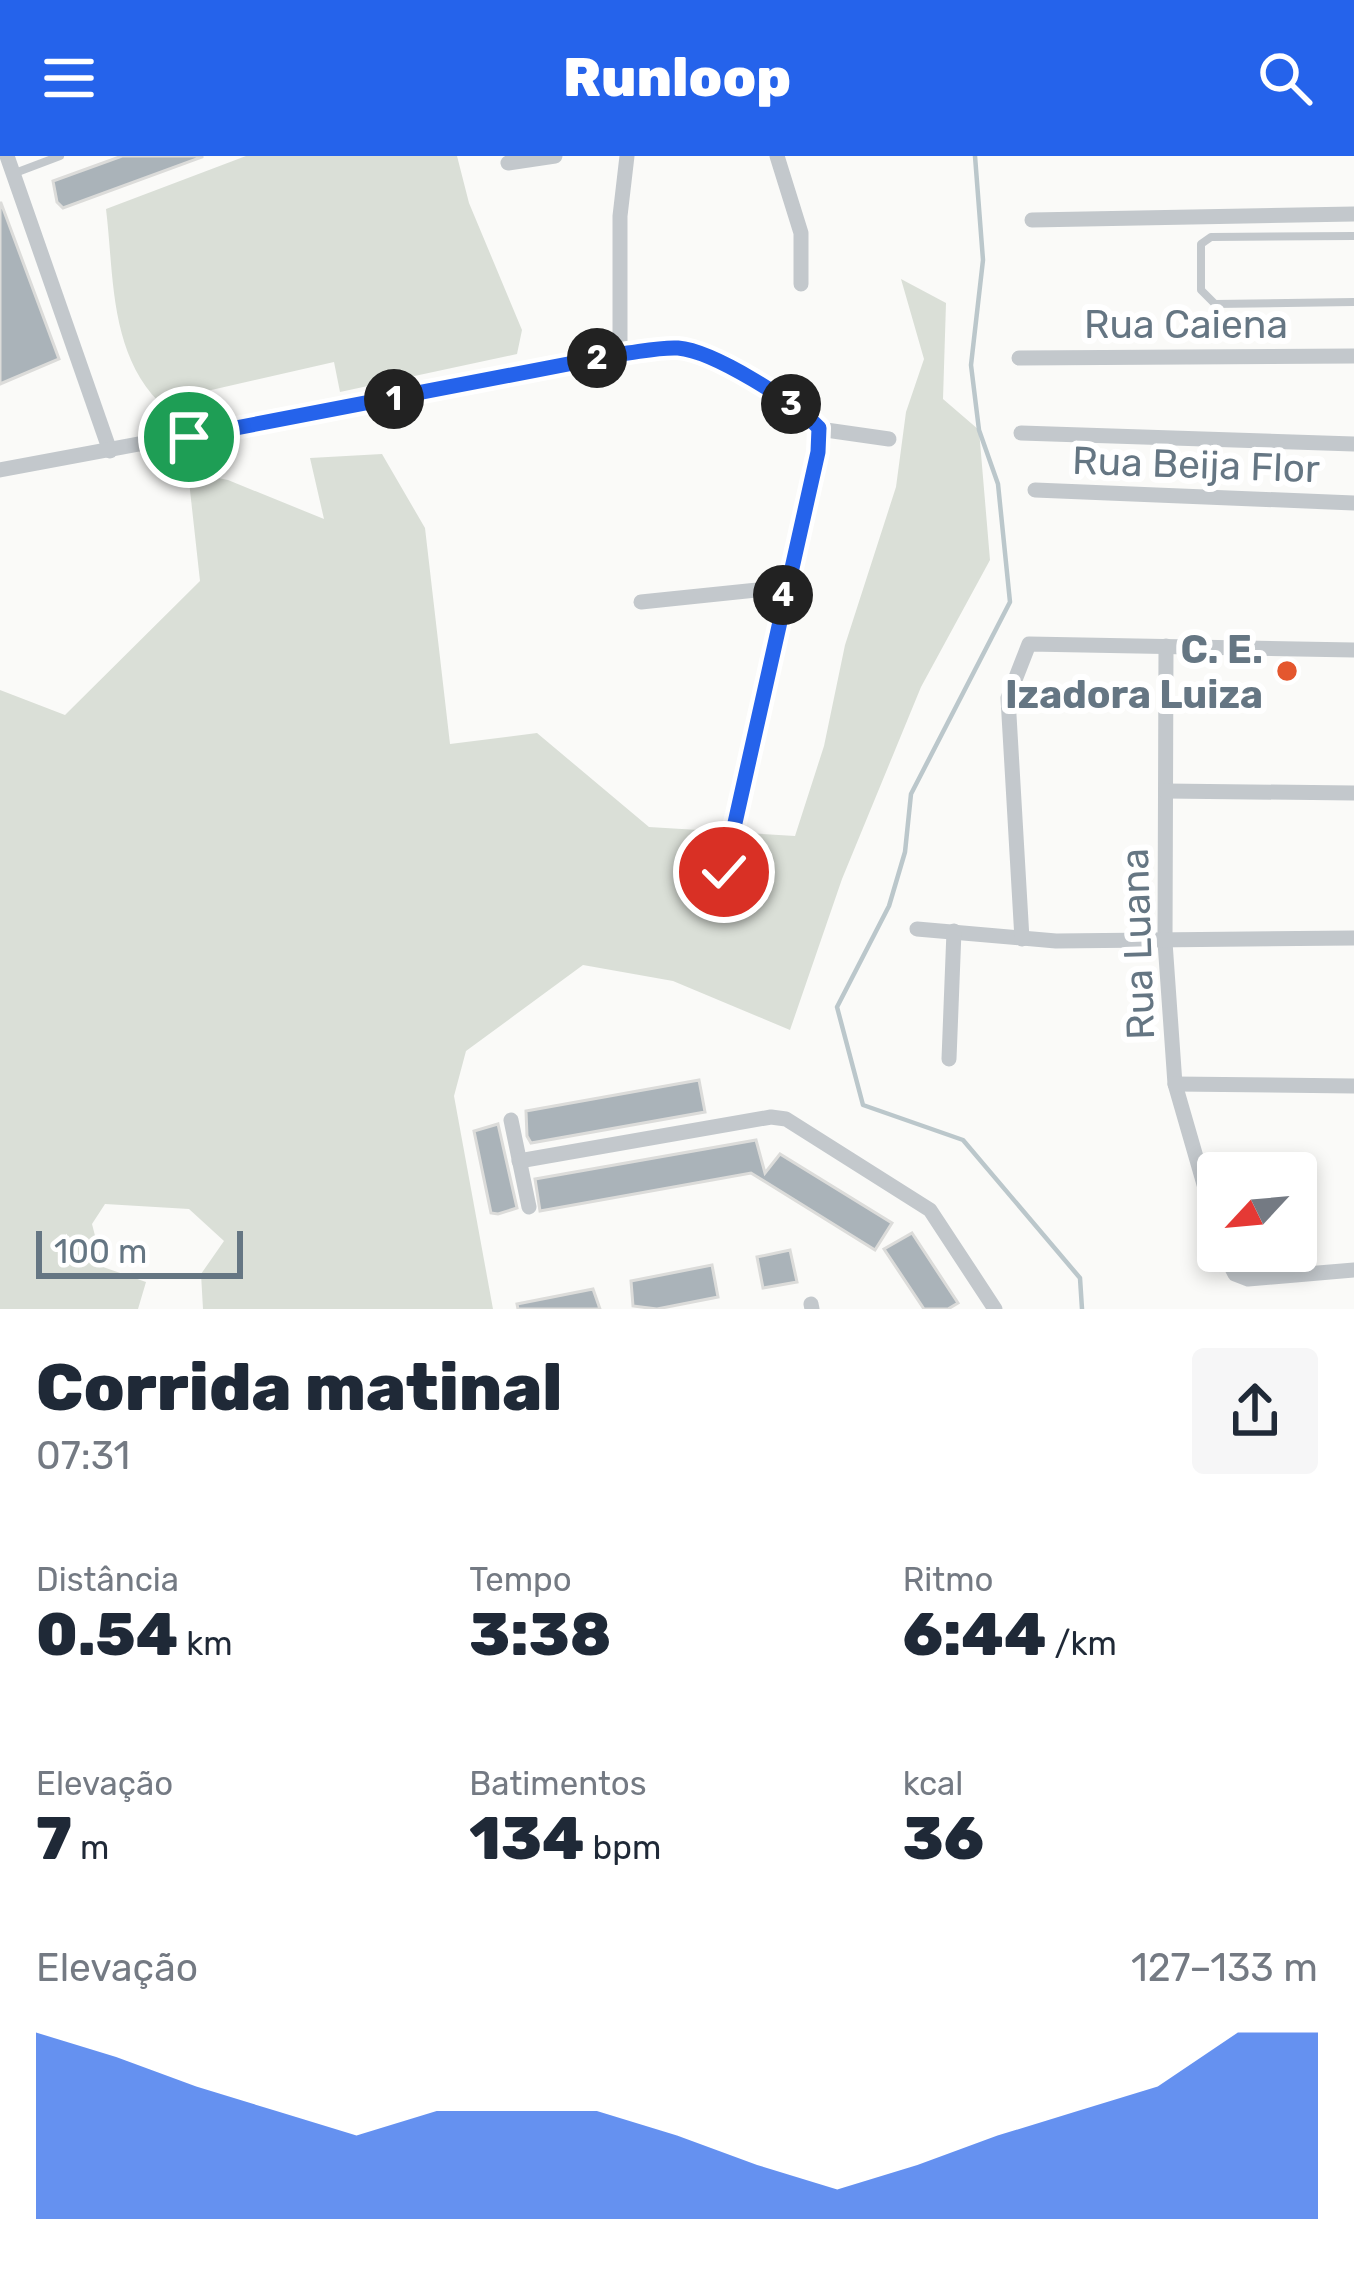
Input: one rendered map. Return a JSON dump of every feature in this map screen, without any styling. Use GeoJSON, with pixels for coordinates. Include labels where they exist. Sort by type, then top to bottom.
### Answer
{"type":"FeatureCollection","features":[{"type":"Feature","properties":{"kind":"street"},"geometry":{"type":"LineString","coordinates":[[7,156],[110,451]]}},
{"type":"Feature","properties":{"kind":"street"},"geometry":{"type":"LineString","coordinates":[[508,163],[555,156]]}},
{"type":"Feature","properties":{"kind":"street"},"geometry":{"type":"LineString","coordinates":[[620,354],[620,216],[627,156]]}},
{"type":"Feature","properties":{"kind":"street"},"geometry":{"type":"LineString","coordinates":[[777,156],[801,233],[801,284]]}},
{"type":"Feature","properties":{"kind":"street"},"geometry":{"type":"LineString","coordinates":[[1032,220],[1354,214]]}},
{"type":"Feature","properties":{"kind":"street"},"geometry":{"type":"LineString","coordinates":[[0,470],[620,354],[679,348],[790,403],[819,428],[890,439]]}},
{"type":"Feature","properties":{"kind":"street","name":"Rua Caiena"},"geometry":{"type":"LineString","coordinates":[[1019,358],[1354,356]]}},
{"type":"Feature","properties":{"kind":"street"},"geometry":{"type":"LineString","coordinates":[[724,872],[818,452],[819,428]]}},
{"type":"Feature","properties":{"kind":"street"},"geometry":{"type":"LineString","coordinates":[[1021,433],[1354,444]]}},
{"type":"Feature","properties":{"kind":"street","name":"Rua Beija Flor"},"geometry":{"type":"LineString","coordinates":[[1035,490],[1354,502]]}},
{"type":"Feature","properties":{"kind":"street"},"geometry":{"type":"LineString","coordinates":[[640,602],[785,586]]}},
{"type":"Feature","properties":{"kind":"street"},"geometry":{"type":"LineString","coordinates":[[1022,939],[1008,698],[1029,644],[1354,650]]}},
{"type":"Feature","properties":{"kind":"street","name":"Rua Luana"},"geometry":{"type":"LineString","coordinates":[[1166,646],[1165,942],[1175,1084],[1197,1160]]}},
{"type":"Feature","properties":{"kind":"street"},"geometry":{"type":"LineString","coordinates":[[1166,791],[1354,793]]}},
{"type":"Feature","properties":{"kind":"street"},"geometry":{"type":"LineString","coordinates":[[917,929],[1022,939],[1165,942],[1354,938]]}},
{"type":"Feature","properties":{"kind":"street"},"geometry":{"type":"LineString","coordinates":[[949,1059],[954,931]]}},
{"type":"Feature","properties":{"kind":"street"},"geometry":{"type":"LineString","coordinates":[[1175,1084],[1354,1086]]}},
{"type":"Feature","properties":{"kind":"street"},"geometry":{"type":"LineString","coordinates":[[519,1161],[786,1119],[930,1210],[995,1309]]}},
{"type":"Feature","properties":{"kind":"street"},"geometry":{"type":"LineString","coordinates":[[511,1120],[529,1207]]}},
{"type":"Feature","properties":{"kind":"street"},"geometry":{"type":"LineString","coordinates":[[1234,1272],[1266,1279],[1354,1270]]}},
{"type":"Feature","properties":{"kind":"lane"},"geometry":{"type":"LineString","coordinates":[[13,174],[60,156]]}},
{"type":"Feature","properties":{"kind":"lane"},"geometry":{"type":"LineString","coordinates":[[1354,236],[1210,237],[1201,244],[1201,290],[1215,304],[1354,302]]}},
{"type":"Feature","properties":{"kind":"shaded area"},"geometry":{"type":"Polygon","coordinates":[[[246,156],[457,156],[469,203],[522,330],[517,354],[340,392],[334,362],[159,402],[143,382],[122,336],[106,209],[246,156]]]}},
{"type":"Feature","properties":{"kind":"shaded area"},"geometry":{"type":"Polygon","coordinates":[[[901,279],[946,303],[943,399],[979,430],[990,560],[921,687],[842,879],[790,1030],[673,981],[583,965],[466,1051],[454,1096],[493,1309],[203,1309],[201,1274],[224,1241],[189,1209],[105,1204],[92,1224],[103,1267],[146,1282],[138,1309],[0,1309],[0,690],[65,715],[200,581],[188,472],[228,480],[324,519],[310,458],[382,454],[425,528],[450,744],[537,733],[649,827],[795,836],[824,746],[845,645],[896,487],[906,412],[924,359],[901,279]]]}},
{"type":"Feature","properties":{"kind":"building"},"geometry":{"type":"Polygon","coordinates":[[[122,156],[202,157],[63,208],[57,202],[53,181],[122,156]]]}},
{"type":"Feature","properties":{"kind":"building"},"geometry":{"type":"Polygon","coordinates":[[[0,203],[59,359],[0,384],[0,203]]]}},
{"type":"Feature","properties":{"kind":"building"},"geometry":{"type":"Polygon","coordinates":[[[699,1080],[705,1112],[531,1143],[527,1136],[526,1111],[699,1080]]]}},
{"type":"Feature","properties":{"kind":"building"},"geometry":{"type":"Polygon","coordinates":[[[498,1124],[517,1208],[498,1214],[491,1213],[474,1131],[498,1124]]]}},
{"type":"Feature","properties":{"kind":"building"},"geometry":{"type":"Polygon","coordinates":[[[756,1140],[765,1173],[780,1154],[892,1223],[875,1250],[751,1173],[540,1211],[535,1179],[756,1140]]]}},
{"type":"Feature","properties":{"kind":"building"},"geometry":{"type":"Polygon","coordinates":[[[912,1233],[958,1303],[948,1309],[924,1309],[884,1249],[912,1233]]]}},
{"type":"Feature","properties":{"kind":"building"},"geometry":{"type":"Polygon","coordinates":[[[790,1250],[797,1282],[763,1288],[757,1257],[790,1250]]]}},
{"type":"Feature","properties":{"kind":"building"},"geometry":{"type":"Polygon","coordinates":[[[712,1265],[718,1297],[657,1309],[633,1306],[631,1281],[712,1265]]]}},
{"type":"Feature","properties":{"kind":"building"},"geometry":{"type":"Polygon","coordinates":[[[593,1289],[600,1309],[518,1309],[517,1304],[593,1289]]]}},
{"type":"Feature","properties":{"kind":"waterway"},"geometry":{"type":"LineString","coordinates":[[975,156],[983,260],[971,365],[979,430],[998,484],[1010,602],[911,794],[905,852],[889,906],[837,1007],[863,1105],[963,1140],[1080,1278],[1082,1309]]}},
{"type":"Feature","properties":{"kind":"place","name":"C. E. Izadora Luiza"},"geometry":{"type":"Point","coordinates":[1287,671]}},
{"type":"Feature","properties":{"kind":"route"},"geometry":{"type":"LineString","coordinates":[[189,437],[620,354],[679,348],[741,376],[806,415],[819,428],[820,441],[724,872]]}}]}
